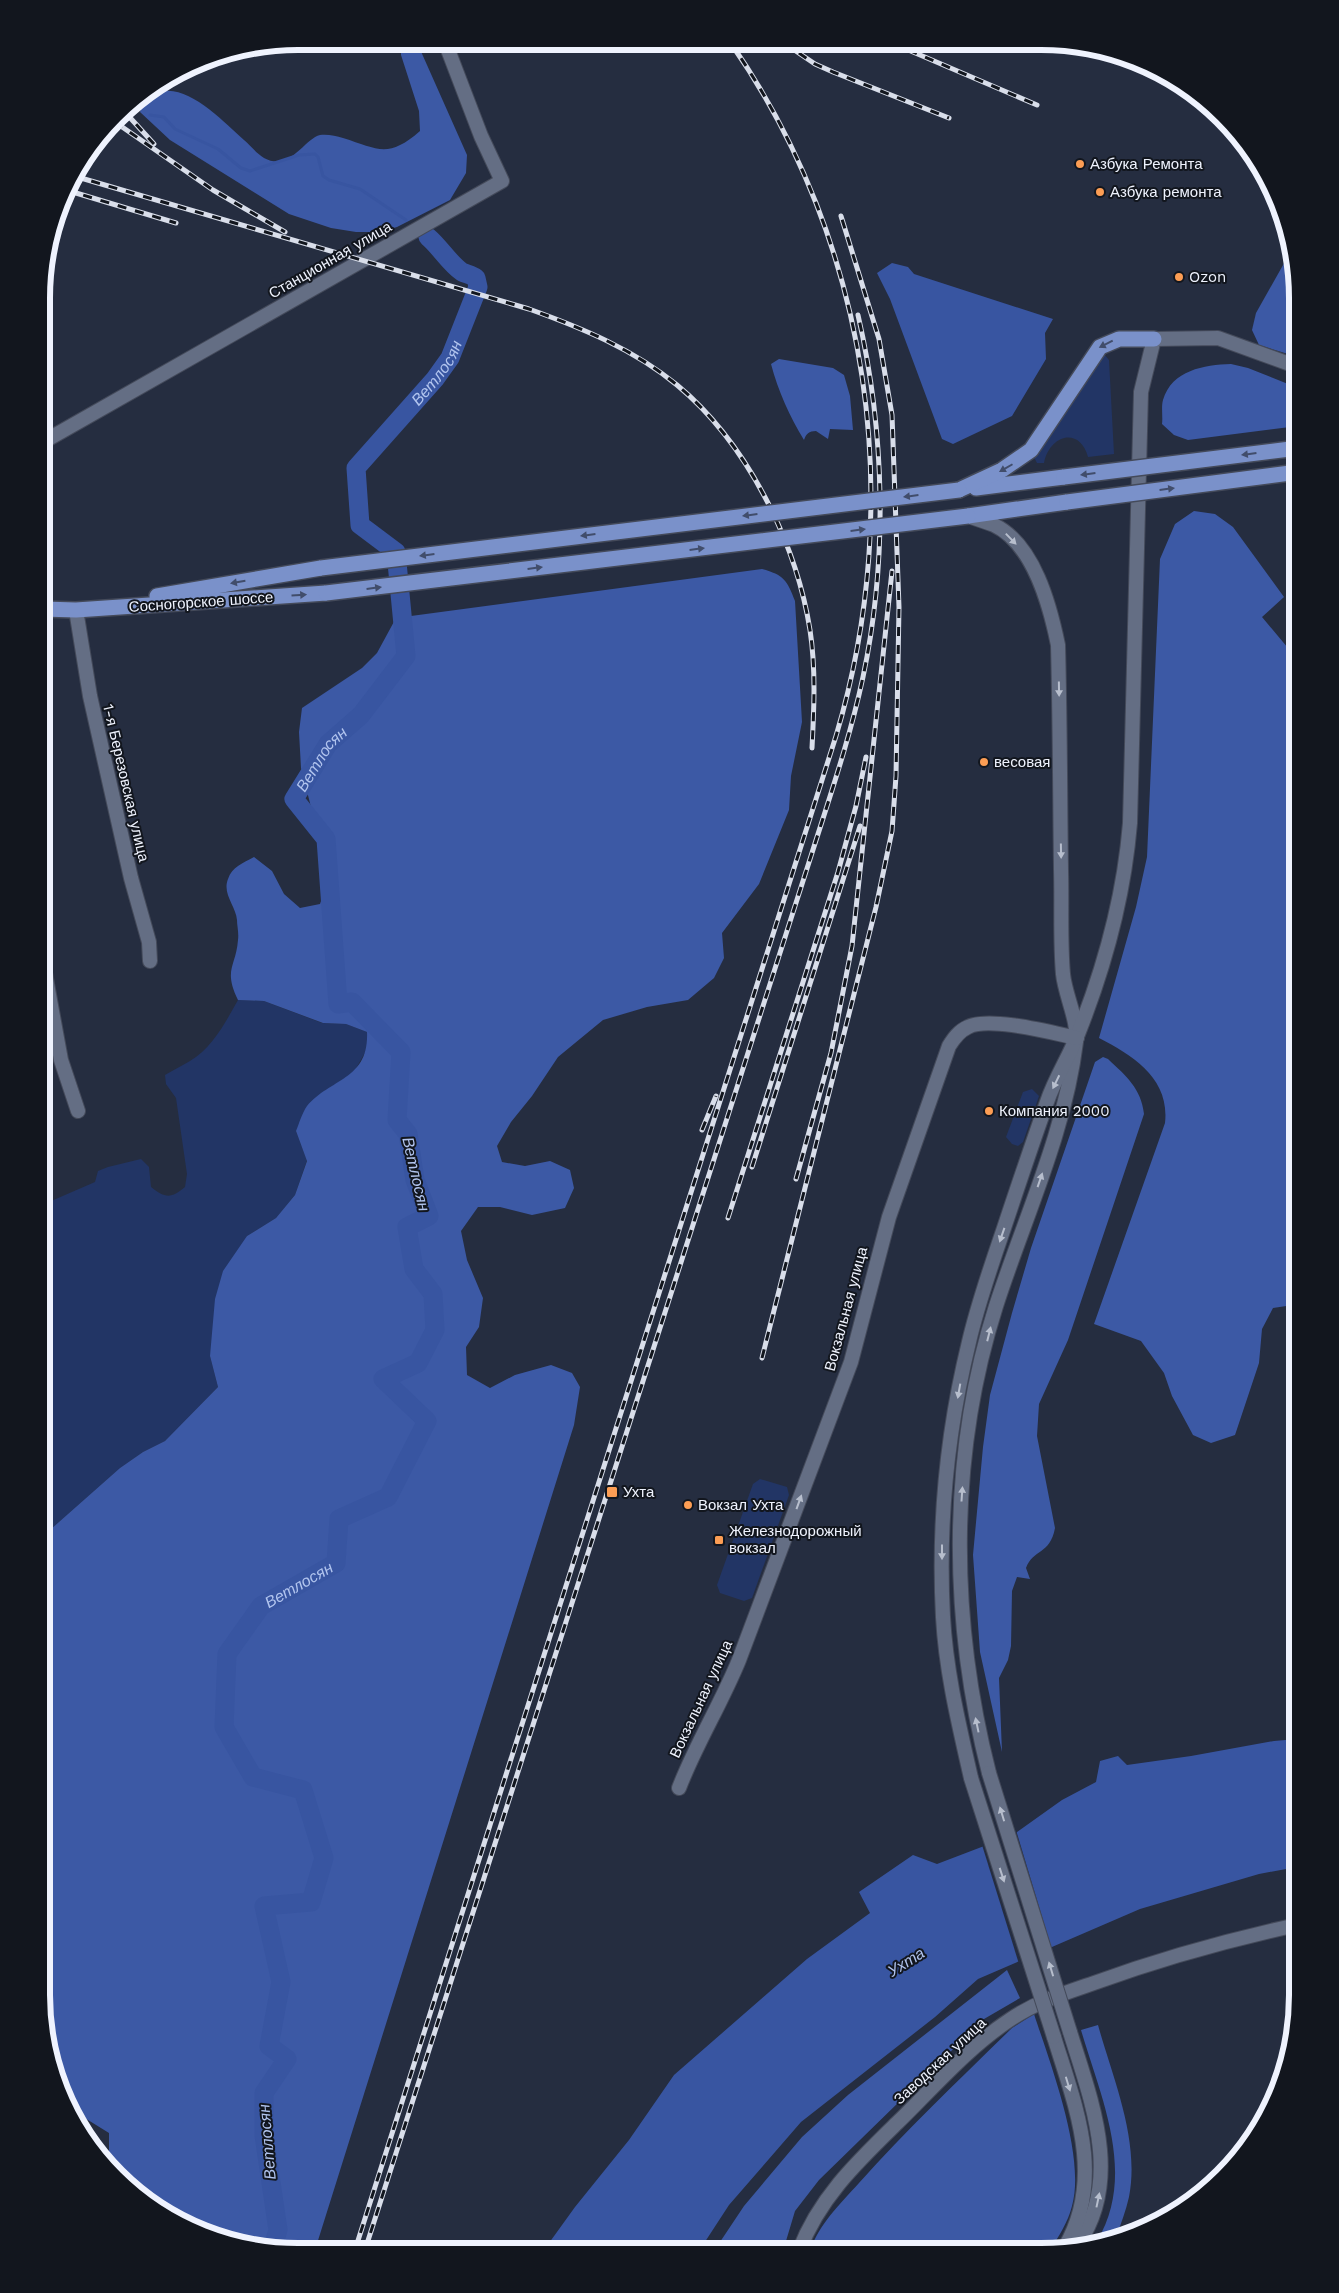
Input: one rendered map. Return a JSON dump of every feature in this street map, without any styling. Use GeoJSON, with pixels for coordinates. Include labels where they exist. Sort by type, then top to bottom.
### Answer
{"type":"FeatureCollection","features":[{"type":"Feature","properties":{"kind":"main road"},"geometry":{"type":"LineString","coordinates":[[959,490],[1002,470],[1031,450],[1100,346],[1119,339],[1154,339]]}},
{"type":"Feature","properties":{"kind":"main road","name":"Сосногорское шоссе"},"geometry":{"type":"LineString","coordinates":[[76,610],[321,568],[1289,449]]}},
{"type":"Feature","properties":{"kind":"main road","name":"Сосногорское шоссе"},"geometry":{"type":"LineString","coordinates":[[50,609],[76,610],[326,593],[968,516],[1289,473]]}},
{"type":"Feature","properties":{"kind":"street","name":"Станционная улица"},"geometry":{"type":"LineString","coordinates":[[50,438],[502,181],[481,136],[447,50]]}},
{"type":"Feature","properties":{"kind":"street"},"geometry":{"type":"LineString","coordinates":[[1068,2241],[1082,2210],[1086,2166],[1078,2117],[971,1778],[954,1700],[943,1618],[942,1538],[947,1460],[960,1382],[978,1305],[1048,1098],[1077,1038],[1097,985],[1109,946],[1126,868],[1131,780],[1141,392],[1154,339],[1218,338],[1289,364]]}},
{"type":"Feature","properties":{"kind":"street"},"geometry":{"type":"LineString","coordinates":[[968,516],[995,526],[1018,546],[1034,568],[1052,618],[1058,652],[1063,975],[1077,1038],[1065,1107],[996,1309],[977,1384],[965,1461],[960,1536],[961,1614],[970,1693],[989,1773],[1094,2115],[1101,2168],[1096,2207],[1081,2240]]}},
{"type":"Feature","properties":{"kind":"street","name":"1-я Березовская улица"},"geometry":{"type":"LineString","coordinates":[[76,610],[90,696],[131,878],[149,942],[150,961]]}},
{"type":"Feature","properties":{"kind":"street"},"geometry":{"type":"LineString","coordinates":[[50,1003],[61,1060],[78,1111]]}},
{"type":"Feature","properties":{"kind":"street","name":"Вокзальная улица"},"geometry":{"type":"LineString","coordinates":[[679,1788],[697,1744],[727,1688],[851,1362],[889,1217],[949,1046],[961,1032],[976,1024],[1022,1027],[1077,1038]]}},
{"type":"Feature","properties":{"kind":"street","name":"Заводская улица"},"geometry":{"type":"LineString","coordinates":[[803,2243],[820,2206],[848,2171],[978,2044],[1012,2018],[1051,1998],[1120,1974],[1236,1939],[1289,1927]]}},
{"type":"Feature","properties":{"kind":"shaded area"},"geometry":{"type":"Polygon","coordinates":[[[401,50],[420,50],[467,155],[466,173],[450,200],[397,227],[380,232],[356,232],[331,228],[289,214],[170,140],[140,112],[142,105],[164,91],[174,91],[185,95],[196,100],[217,116],[261,156],[273,161],[289,158],[320,135],[338,137],[374,148],[391,148],[409,140],[420,131],[419,111],[401,50]]]}},
{"type":"Feature","properties":{"kind":"shaded area"},"geometry":{"type":"Polygon","coordinates":[[[1286,260],[1289,298],[1289,354],[1259,345],[1252,330],[1256,313],[1286,260]]]}},
{"type":"Feature","properties":{"kind":"shaded area"},"geometry":{"type":"Polygon","coordinates":[[[1103,353],[1109,360],[1114,454],[1088,457],[1079,441],[1065,438],[1058,440],[1052,446],[1047,453],[1044,463],[1037,463],[1033,455],[1103,353]]]}},
{"type":"Feature","properties":{"kind":"shaded area"},"geometry":{"type":"Polygon","coordinates":[[[779,359],[833,368],[844,375],[850,396],[853,430],[830,429],[828,439],[816,431],[810,432],[804,440],[777,384],[771,364],[779,359]]]}},
{"type":"Feature","properties":{"kind":"shaded area"},"geometry":{"type":"Polygon","coordinates":[[[1231,364],[1248,368],[1289,384],[1289,427],[1188,440],[1174,435],[1162,424],[1162,406],[1167,390],[1181,376],[1190,371],[1210,366],[1231,364]]]}},
{"type":"Feature","properties":{"kind":"shaded area"},"geometry":{"type":"Polygon","coordinates":[[[1194,511],[1215,514],[1233,527],[1284,597],[1262,617],[1289,649],[1289,1306],[1273,1308],[1262,1329],[1259,1363],[1235,1435],[1211,1443],[1193,1435],[1172,1396],[1164,1373],[1141,1341],[1094,1324],[1165,1123],[1165,1107],[1162,1094],[1156,1082],[1137,1061],[1099,1038],[1136,907],[1147,857],[1160,559],[1175,524],[1194,511]]]}},
{"type":"Feature","properties":{"kind":"shaded area"},"geometry":{"type":"Polygon","coordinates":[[[762,569],[784,579],[795,601],[802,722],[791,776],[789,810],[759,884],[722,933],[724,958],[714,978],[688,1000],[647,1007],[603,1020],[558,1057],[532,1096],[511,1122],[497,1146],[502,1162],[525,1166],[550,1161],[570,1170],[574,1188],[565,1208],[532,1215],[500,1207],[478,1207],[461,1231],[467,1260],[483,1298],[479,1327],[466,1347],[467,1375],[490,1388],[515,1375],[551,1365],[572,1373],[580,1387],[574,1425],[317,2243],[265,2241],[234,2235],[203,2224],[174,2210],[134,2182],[107,2154],[109,2133],[82,2117],[69,2090],[58,2059],[52,2028],[50,1995],[50,1530],[120,1468],[143,1452],[165,1441],[218,1387],[210,1356],[215,1299],[223,1271],[247,1236],[276,1218],[295,1195],[307,1161],[296,1131],[307,1106],[327,1089],[347,1076],[362,1060],[366,1048],[367,1032],[346,1024],[323,1023],[264,1001],[238,1000],[231,981],[231,975],[237,949],[238,932],[236,915],[228,895],[227,884],[235,868],[254,857],[272,871],[284,894],[300,908],[320,904],[329,877],[301,768],[299,732],[302,708],[362,668],[377,653],[396,618],[762,569]]]}},
{"type":"Feature","properties":{"kind":"shaded area"},"geometry":{"type":"Polygon","coordinates":[[[238,1000],[264,1001],[322,1023],[346,1024],[367,1032],[367,1049],[354,1072],[332,1087],[296,1131],[307,1160],[295,1195],[276,1218],[247,1236],[210,1356],[218,1387],[165,1441],[143,1452],[120,1468],[50,1530],[50,1202],[95,1182],[98,1171],[141,1159],[149,1167],[151,1187],[156,1191],[168,1196],[176,1194],[185,1187],[187,1174],[176,1098],[166,1084],[165,1075],[190,1061],[205,1049],[218,1034],[238,1000]]]}},
{"type":"Feature","properties":{"kind":"shaded area"},"geometry":{"type":"Polygon","coordinates":[[[1103,1057],[1108,1059],[1132,1083],[1140,1097],[1144,1114],[1068,1340],[1039,1404],[1037,1436],[1055,1528],[1049,1543],[1029,1562],[1026,1568],[1030,1579],[1017,1577],[1012,1591],[1011,1646],[1008,1660],[999,1678],[1002,1752],[980,1652],[973,1555],[990,1395],[1031,1248],[1095,1062],[1103,1057]]]}},
{"type":"Feature","properties":{"kind":"shaded area"},"geometry":{"type":"Polygon","coordinates":[[[1032,1089],[1039,1096],[1023,1142],[1018,1146],[1012,1144],[1006,1137],[1023,1092],[1032,1089]]]}},
{"type":"Feature","properties":{"kind":"shaded area"},"geometry":{"type":"Polygon","coordinates":[[[760,1479],[787,1487],[789,1495],[752,1598],[744,1601],[720,1593],[717,1585],[753,1484],[760,1479]]]}},
{"type":"Feature","properties":{"kind":"shaded area"},"geometry":{"type":"Polygon","coordinates":[[[1007,1970],[1020,1998],[984,2019],[819,2180],[795,2211],[785,2243],[719,2243],[744,2206],[802,2137],[848,2095],[1007,1970]]]}},
{"type":"Feature","properties":{"kind":"shaded area"},"geometry":{"type":"Polygon","coordinates":[[[1034,2014],[1057,2083],[1070,2136],[1075,2185],[1070,2212],[1055,2242],[813,2243],[831,2215],[896,2143],[1012,2028],[1034,2014]]]}},
{"type":"Feature","properties":{"kind":"shaded area"},"geometry":{"type":"Polygon","coordinates":[[[1098,2025],[1123,2110],[1131,2154],[1129,2197],[1118,2231],[1099,2236],[1109,2215],[1114,2189],[1115,2163],[1112,2136],[1098,2082],[1081,2030],[1098,2025]]]}},
{"type":"Feature","properties":{"kind":"water"},"geometry":{"type":"Polygon","coordinates":[[[892,263],[908,267],[914,274],[1053,319],[1045,333],[1046,359],[1012,416],[953,444],[942,439],[890,299],[877,273],[892,263]]]}},
{"type":"Feature","properties":{"kind":"water"},"geometry":{"type":"Polygon","coordinates":[[[1289,1740],[1289,1868],[1259,1874],[1140,1909],[978,1979],[935,2017],[801,2122],[729,2205],[704,2243],[549,2243],[575,2207],[629,2140],[674,2075],[807,1959],[870,1913],[859,1892],[913,1855],[937,1864],[1013,1835],[1062,1800],[1096,1782],[1100,1761],[1118,1756],[1127,1765],[1289,1740]]]}},
{"type":"Feature","properties":{"kind":"pier"},"geometry":{"type":"Polygon","coordinates":[[[1016,1830],[1052,1950],[1019,1964],[982,1845],[1016,1830]]]}},
{"type":"Feature","properties":{"kind":"waterway","name":"Ветлосян"},"geometry":{"type":"LineString","coordinates":[[150,115],[164,117],[175,129],[218,149],[241,168],[250,171],[299,155],[315,154],[318,157],[323,176],[329,180],[360,189],[406,220]]}},
{"type":"Feature","properties":{"kind":"waterway","name":"Ветлосян"},"geometry":{"type":"LineString","coordinates":[[275,2242],[278,2230],[264,2135],[264,2093],[287,2059],[269,2046],[281,1982],[264,1906],[311,1902],[324,1858],[303,1790],[253,1777],[224,1727],[227,1654],[261,1606],[336,1563],[339,1519],[388,1497],[427,1421],[383,1379],[418,1363],[435,1330],[433,1294],[414,1269],[407,1227],[429,1216],[415,1180],[408,1134],[397,1120],[401,1052],[352,1002],[338,1004],[326,839],[294,799],[328,744],[361,715],[406,656],[396,552],[360,525],[356,468],[435,379],[450,358],[478,287],[476,278],[457,268],[428,237]]}},
{"type":"Feature","properties":{"kind":"railway"},"geometry":{"type":"LineString","coordinates":[[357,2243],[836,736],[857,647],[869,557],[870,467],[862,377],[844,289],[816,203],[778,120],[735,50]]}},
{"type":"Feature","properties":{"kind":"railway"},"geometry":{"type":"LineString","coordinates":[[794,50],[815,64],[833,72],[949,118]]}},
{"type":"Feature","properties":{"kind":"railway"},"geometry":{"type":"LineString","coordinates":[[908,50],[1037,105]]}},
{"type":"Feature","properties":{"kind":"railway"},"geometry":{"type":"LineString","coordinates":[[129,116],[154,144]]}},
{"type":"Feature","properties":{"kind":"railway"},"geometry":{"type":"LineString","coordinates":[[120,126],[213,190],[285,232]]}},
{"type":"Feature","properties":{"kind":"railway"},"geometry":{"type":"LineString","coordinates":[[81,178],[529,309],[568,324],[625,350],[677,385],[725,435],[746,465],[780,529],[793,563],[803,597],[812,645],[814,689],[812,748]]}},
{"type":"Feature","properties":{"kind":"railway"},"geometry":{"type":"LineString","coordinates":[[74,192],[176,223]]}},
{"type":"Feature","properties":{"kind":"railway"},"geometry":{"type":"LineString","coordinates":[[762,1358],[876,907],[892,831],[896,776],[899,607],[892,415],[879,339],[841,216]]}},
{"type":"Feature","properties":{"kind":"railway"},"geometry":{"type":"LineString","coordinates":[[367,2243],[846,745],[858,700],[871,632],[877,587],[880,541],[878,450],[874,404],[858,315]]}},
{"type":"Feature","properties":{"kind":"railway"},"geometry":{"type":"LineString","coordinates":[[796,1179],[831,1053],[852,946],[892,571]]}},
{"type":"Feature","properties":{"kind":"railway"},"geometry":{"type":"LineString","coordinates":[[728,1218],[838,872],[856,806],[866,757]]}},
{"type":"Feature","properties":{"kind":"railway"},"geometry":{"type":"LineString","coordinates":[[752,1167],[860,826]]}},
{"type":"Feature","properties":{"kind":"railway"},"geometry":{"type":"LineString","coordinates":[[702,1130],[716,1096]]}},
{"type":"Feature","properties":{"kind":"place","name":"Азбука Ремонта"},"geometry":{"type":"Point","coordinates":[1080,164]}},
{"type":"Feature","properties":{"kind":"place","name":"Азбука ремонта"},"geometry":{"type":"Point","coordinates":[1100,192]}},
{"type":"Feature","properties":{"kind":"place","name":"Ozon"},"geometry":{"type":"Point","coordinates":[1179,277]}},
{"type":"Feature","properties":{"kind":"place","name":"весовая"},"geometry":{"type":"Point","coordinates":[984,762]}},
{"type":"Feature","properties":{"kind":"place","name":"Компания 2000"},"geometry":{"type":"Point","coordinates":[989,1111]}},
{"type":"Feature","properties":{"kind":"place","name":"Ухта"},"geometry":{"type":"Point","coordinates":[612,1492]}},
{"type":"Feature","properties":{"kind":"place","name":"Вокзал Ухта"},"geometry":{"type":"Point","coordinates":[688,1505]}},
{"type":"Feature","properties":{"kind":"place","name":"Железнодорожный вокзал"},"geometry":{"type":"Point","coordinates":[719,1540]}}]}
